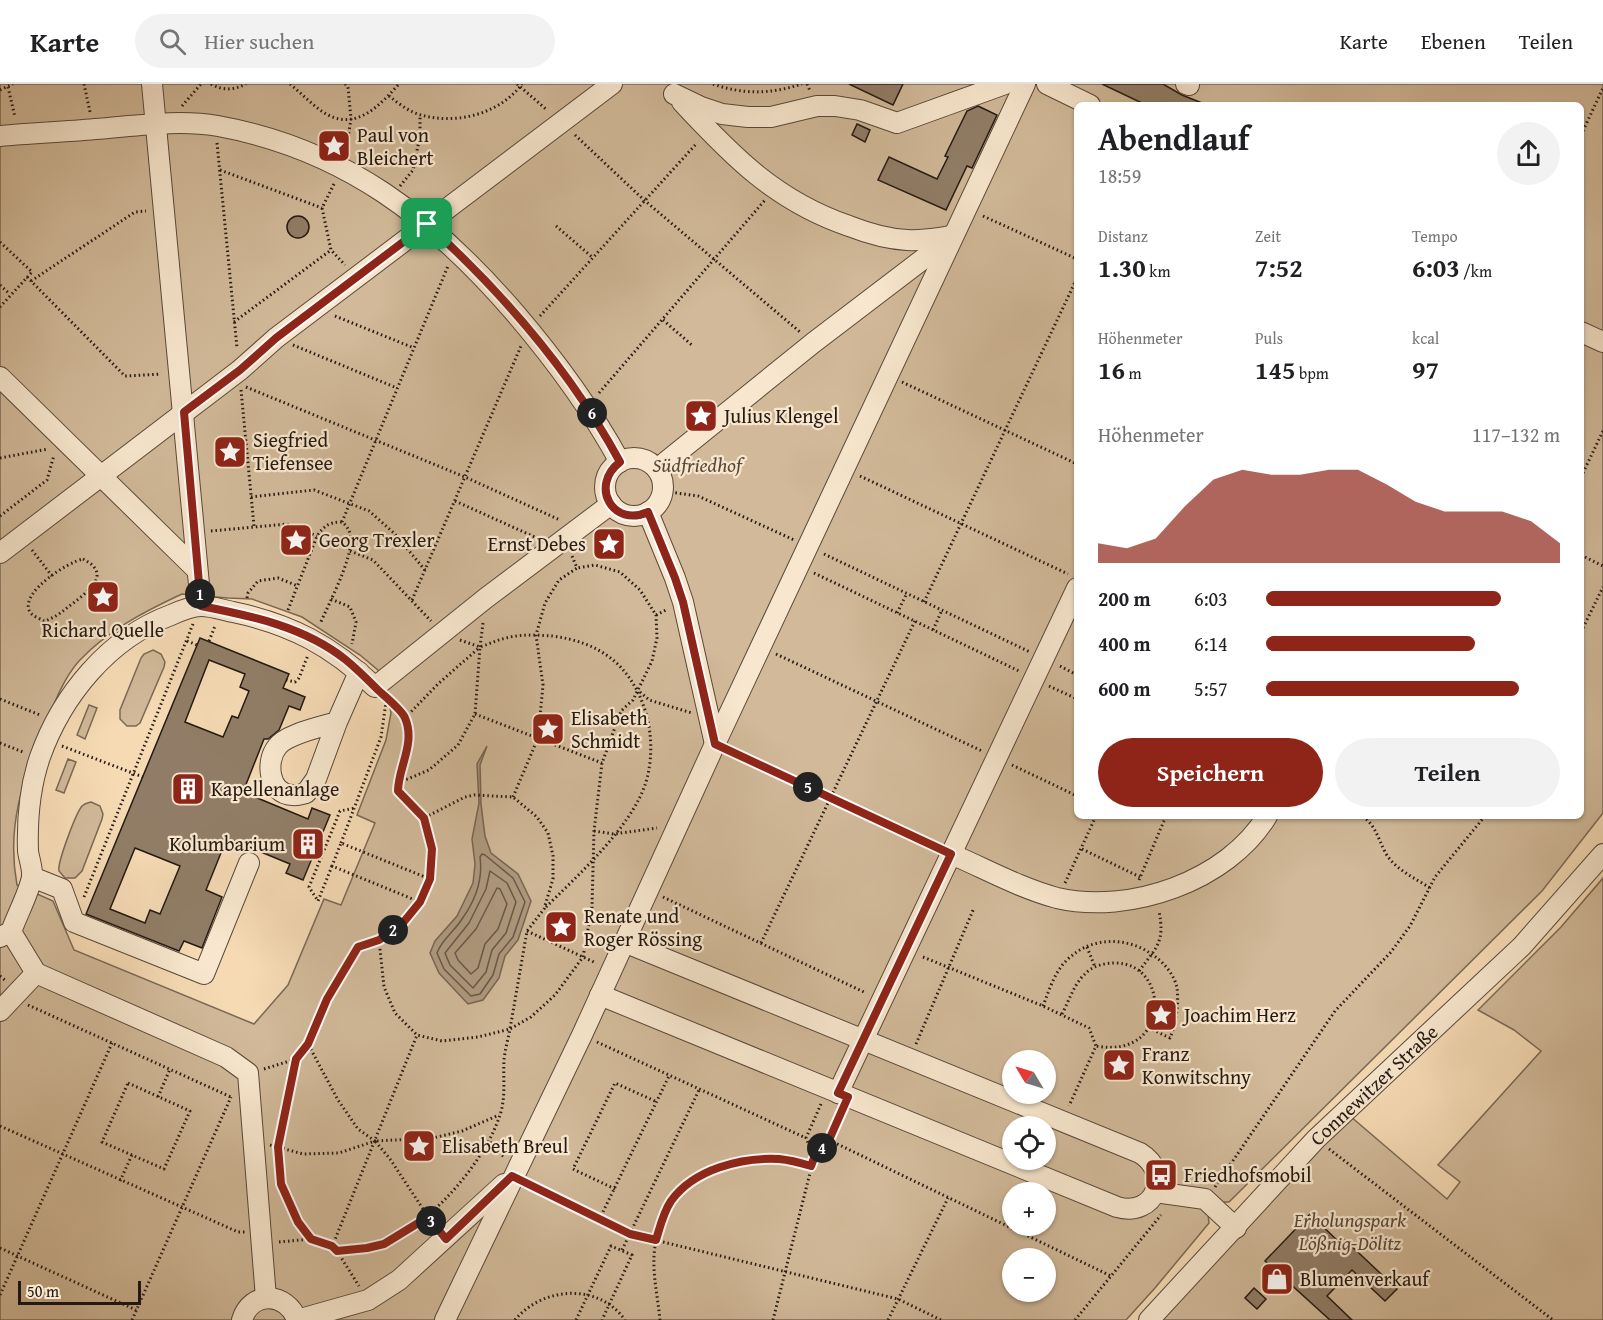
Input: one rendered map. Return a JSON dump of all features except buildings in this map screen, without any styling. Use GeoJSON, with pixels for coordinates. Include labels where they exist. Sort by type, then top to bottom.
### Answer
{"type":"FeatureCollection","features":[{"type":"Feature","properties":{"kind":"street"},"geometry":{"type":"LineString","coordinates":[[152,84],[201,606]]}},
{"type":"Feature","properties":{"kind":"street"},"geometry":{"type":"LineString","coordinates":[[0,553],[240,370],[276,338],[612,84]]}},
{"type":"Feature","properties":{"kind":"street"},"geometry":{"type":"LineString","coordinates":[[669,89],[700,107],[722,114],[771,117],[817,106],[835,106],[897,123],[1005,84]]}},
{"type":"Feature","properties":{"kind":"street"},"geometry":{"type":"LineString","coordinates":[[445,1320],[514,1172],[582,1035],[715,744],[1025,84]]}},
{"type":"Feature","properties":{"kind":"street"},"geometry":{"type":"LineString","coordinates":[[1047,84],[1084,102]]}},
{"type":"Feature","properties":{"kind":"street"},"geometry":{"type":"LineString","coordinates":[[669,89],[743,164],[774,189],[802,206],[832,221],[904,240],[955,236]]}},
{"type":"Feature","properties":{"kind":"street"},"geometry":{"type":"LineString","coordinates":[[10,135],[156,124],[216,126],[262,136],[304,150],[353,173],[391,196],[427,224],[494,289],[529,329],[588,406],[620,462]]}},
{"type":"Feature","properties":{"kind":"street"},"geometry":{"type":"LineString","coordinates":[[657,469],[813,343],[955,236]]}},
{"type":"Feature","properties":{"kind":"street"},"geometry":{"type":"LineString","coordinates":[[1584,333],[1603,342]]}},
{"type":"Feature","properties":{"kind":"street"},"geometry":{"type":"LineString","coordinates":[[0,376],[197,570]]}},
{"type":"Feature","properties":{"kind":"street"},"geometry":{"type":"LineString","coordinates":[[638,458],[657,469],[662,491],[657,505],[648,512],[630,515],[622,513],[611,504],[605,490],[605,483],[611,469],[620,462],[638,458]]}},
{"type":"Feature","properties":{"kind":"street"},"geometry":{"type":"LineString","coordinates":[[266,1298],[248,1073],[226,1057],[36,973],[5,935],[32,877],[28,852],[29,804],[39,759],[54,721],[90,670],[122,641],[155,621],[201,606],[242,614],[314,639],[352,666],[380,692],[441,634],[611,504]]}},
{"type":"Feature","properties":{"kind":"street"},"geometry":{"type":"LineString","coordinates":[[648,512],[683,602],[715,744]]}},
{"type":"Feature","properties":{"kind":"street"},"geometry":{"type":"LineString","coordinates":[[838,1093],[1074,594]]}},
{"type":"Feature","properties":{"kind":"street"},"geometry":{"type":"LineString","coordinates":[[337,722],[352,666]]}},
{"type":"Feature","properties":{"kind":"street"},"geometry":{"type":"LineString","coordinates":[[951,854],[1019,885],[1058,898],[1097,902],[1129,900],[1156,895],[1219,865],[1244,845],[1265,819]]}},
{"type":"Feature","properties":{"kind":"street","name":"Connewitzer Straße"},"geometry":{"type":"LineString","coordinates":[[1149,1320],[1316,1139],[1522,946],[1603,854]]}},
{"type":"Feature","properties":{"kind":"street"},"geometry":{"type":"LineString","coordinates":[[32,877],[62,889],[74,922],[204,974],[249,862]]}},
{"type":"Feature","properties":{"kind":"street"},"geometry":{"type":"LineString","coordinates":[[600,995],[1117,1208],[1124,1210],[1139,1208],[1146,1204],[1155,1192],[1156,1170],[1146,1157],[624,942]]}},
{"type":"Feature","properties":{"kind":"street"},"geometry":{"type":"LineString","coordinates":[[6,1005],[36,973]]}},
{"type":"Feature","properties":{"kind":"street"},"geometry":{"type":"LineString","coordinates":[[242,1320],[252,1304],[266,1298],[281,1300],[287,1304],[297,1320],[368,1300],[399,1280],[446,1239],[514,1172]]}},
{"type":"Feature","properties":{"kind":"street"},"geometry":{"type":"LineString","coordinates":[[1155,1192],[1205,1199],[1236,1228]]}},
{"type":"Feature","properties":{"kind":"path"},"geometry":{"type":"LineString","coordinates":[[0,90],[13,84]]}},
{"type":"Feature","properties":{"kind":"path"},"geometry":{"type":"LineString","coordinates":[[84,84],[93,129]]}},
{"type":"Feature","properties":{"kind":"path"},"geometry":{"type":"LineString","coordinates":[[211,84],[219,88],[235,90],[246,84]]}},
{"type":"Feature","properties":{"kind":"path"},"geometry":{"type":"LineString","coordinates":[[290,84],[323,112],[336,118],[351,119],[371,112],[399,84]]}},
{"type":"Feature","properties":{"kind":"path"},"geometry":{"type":"LineString","coordinates":[[345,84],[348,87],[351,84]]}},
{"type":"Feature","properties":{"kind":"path"},"geometry":{"type":"LineString","coordinates":[[713,84],[730,90],[757,93],[780,91],[802,84]]}},
{"type":"Feature","properties":{"kind":"path"},"geometry":{"type":"LineString","coordinates":[[389,96],[420,115],[445,118],[475,116],[499,105],[520,85],[644,200],[813,343]]}},
{"type":"Feature","properties":{"kind":"path"},"geometry":{"type":"LineString","coordinates":[[8,87],[10,135]]}},
{"type":"Feature","properties":{"kind":"path"},"geometry":{"type":"LineString","coordinates":[[1584,129],[1603,88]]}},
{"type":"Feature","properties":{"kind":"path"},"geometry":{"type":"LineString","coordinates":[[391,196],[413,170],[420,136],[420,115]]}},
{"type":"Feature","properties":{"kind":"path"},"geometry":{"type":"LineString","coordinates":[[216,126],[240,370]]}},
{"type":"Feature","properties":{"kind":"path"},"geometry":{"type":"LineString","coordinates":[[412,600],[529,329],[592,257],[709,131]]}},
{"type":"Feature","properties":{"kind":"path"},"geometry":{"type":"LineString","coordinates":[[220,170],[322,208]]}},
{"type":"Feature","properties":{"kind":"path"},"geometry":{"type":"LineString","coordinates":[[588,406],[774,189]]}},
{"type":"Feature","properties":{"kind":"path"},"geometry":{"type":"LineString","coordinates":[[31,281],[135,212],[165,209]]}},
{"type":"Feature","properties":{"kind":"path"},"geometry":{"type":"LineString","coordinates":[[967,209],[1074,258]]}},
{"type":"Feature","properties":{"kind":"path"},"geometry":{"type":"LineString","coordinates":[[556,226],[592,257]]}},
{"type":"Feature","properties":{"kind":"path"},"geometry":{"type":"LineString","coordinates":[[0,242],[32,272],[0,307]]}},
{"type":"Feature","properties":{"kind":"path"},"geometry":{"type":"LineString","coordinates":[[342,522],[455,249]]}},
{"type":"Feature","properties":{"kind":"path"},"geometry":{"type":"LineString","coordinates":[[234,322],[331,250]]}},
{"type":"Feature","properties":{"kind":"path"},"geometry":{"type":"LineString","coordinates":[[27,277],[125,376],[178,373]]}},
{"type":"Feature","properties":{"kind":"path"},"geometry":{"type":"LineString","coordinates":[[924,602],[1074,284]]}},
{"type":"Feature","properties":{"kind":"path"},"geometry":{"type":"LineString","coordinates":[[0,285],[10,294]]}},
{"type":"Feature","properties":{"kind":"path"},"geometry":{"type":"LineString","coordinates":[[316,308],[414,348]]}},
{"type":"Feature","properties":{"kind":"path"},"geometry":{"type":"LineString","coordinates":[[663,320],[693,346]]}},
{"type":"Feature","properties":{"kind":"path"},"geometry":{"type":"LineString","coordinates":[[276,338],[397,388]]}},
{"type":"Feature","properties":{"kind":"path"},"geometry":{"type":"LineString","coordinates":[[889,375],[1074,463]]}},
{"type":"Feature","properties":{"kind":"path"},"geometry":{"type":"LineString","coordinates":[[254,526],[240,385],[465,477],[567,537],[577,568]]}},
{"type":"Feature","properties":{"kind":"path"},"geometry":{"type":"LineString","coordinates":[[1584,471],[1603,431]]}},
{"type":"Feature","properties":{"kind":"path"},"geometry":{"type":"LineString","coordinates":[[0,458],[56,447],[47,480],[0,516]]}},
{"type":"Feature","properties":{"kind":"path"},"geometry":{"type":"LineString","coordinates":[[845,469],[1074,577]]}},
{"type":"Feature","properties":{"kind":"path"},"geometry":{"type":"LineString","coordinates":[[251,497],[314,490],[369,511],[394,533],[425,570]]}},
{"type":"Feature","properties":{"kind":"path"},"geometry":{"type":"LineString","coordinates":[[662,491],[677,491],[698,496],[1044,658]]}},
{"type":"Feature","properties":{"kind":"path"},"geometry":{"type":"LineString","coordinates":[[455,501],[567,537]]}},
{"type":"Feature","properties":{"kind":"path"},"geometry":{"type":"LineString","coordinates":[[282,626],[317,536],[323,527],[332,522],[342,522],[351,536],[350,551],[299,678],[295,682],[286,680]]}},
{"type":"Feature","properties":{"kind":"path"},"geometry":{"type":"LineString","coordinates":[[194,533],[287,524],[317,536]]}},
{"type":"Feature","properties":{"kind":"path"},"geometry":{"type":"LineString","coordinates":[[21,536],[52,576]]}},
{"type":"Feature","properties":{"kind":"path"},"geometry":{"type":"LineString","coordinates":[[350,551],[373,560],[441,634]]}},
{"type":"Feature","properties":{"kind":"path"},"geometry":{"type":"LineString","coordinates":[[1584,556],[1603,566]]}},
{"type":"Feature","properties":{"kind":"path"},"geometry":{"type":"LineString","coordinates":[[83,559],[90,563],[96,571],[97,579],[92,588],[53,618],[44,621],[34,616],[29,610],[28,600],[34,590],[52,576],[73,561],[83,559]]}},
{"type":"Feature","properties":{"kind":"path"},"geometry":{"type":"LineString","coordinates":[[379,940],[384,987],[394,1013],[417,1035],[442,1041],[478,1037],[510,1029],[531,1017],[555,995],[583,957],[592,907],[594,831],[602,763],[621,711],[639,691],[652,661],[657,638],[656,615],[640,590],[620,572],[595,565],[577,568],[560,580],[545,603],[536,635],[543,685],[538,738],[513,796]]}},
{"type":"Feature","properties":{"kind":"path"},"geometry":{"type":"LineString","coordinates":[[799,565],[1074,698]]}},
{"type":"Feature","properties":{"kind":"path"},"geometry":{"type":"LineString","coordinates":[[242,614],[248,593],[258,581],[278,578],[298,586]]}},
{"type":"Feature","properties":{"kind":"path"},"geometry":{"type":"LineString","coordinates":[[1584,626],[1603,587]]}},
{"type":"Feature","properties":{"kind":"path"},"geometry":{"type":"LineString","coordinates":[[897,613],[906,593]]}},
{"type":"Feature","properties":{"kind":"path"},"geometry":{"type":"LineString","coordinates":[[331,599],[350,607],[356,622],[352,666]]}},
{"type":"Feature","properties":{"kind":"path"},"geometry":{"type":"LineString","coordinates":[[74,922],[201,606]]}},
{"type":"Feature","properties":{"kind":"path"},"geometry":{"type":"LineString","coordinates":[[933,630],[942,610]]}},
{"type":"Feature","properties":{"kind":"path"},"geometry":{"type":"LineString","coordinates":[[761,944],[915,621]]}},
{"type":"Feature","properties":{"kind":"path"},"geometry":{"type":"LineString","coordinates":[[405,718],[439,683],[480,647],[507,638],[536,635],[568,638],[602,650],[626,672],[639,691],[649,700],[708,718]]}},
{"type":"Feature","properties":{"kind":"path"},"geometry":{"type":"LineString","coordinates":[[187,641],[197,645]]}},
{"type":"Feature","properties":{"kind":"path"},"geometry":{"type":"LineString","coordinates":[[398,783],[429,770],[458,746],[475,714],[480,647]]}},
{"type":"Feature","properties":{"kind":"path"},"geometry":{"type":"LineString","coordinates":[[761,647],[1074,795]]}},
{"type":"Feature","properties":{"kind":"path"},"geometry":{"type":"LineString","coordinates":[[337,1251],[384,1244],[428,1217],[465,1178],[490,1141],[501,1114],[505,1091],[504,1060],[527,932],[544,909],[614,834],[638,802],[646,781],[651,757],[650,728],[639,691]]}},
{"type":"Feature","properties":{"kind":"path"},"geometry":{"type":"LineString","coordinates":[[311,1239],[298,1222],[281,1184],[278,1147],[296,1059],[308,1044],[327,999],[358,947],[379,940],[402,924],[420,902],[430,879],[432,849],[424,818],[398,791],[408,737],[405,718],[380,692]]}},
{"type":"Feature","properties":{"kind":"path"},"geometry":{"type":"LineString","coordinates":[[355,808],[339,811],[309,887],[318,901],[355,808],[381,737],[380,692]]}},
{"type":"Feature","properties":{"kind":"path"},"geometry":{"type":"LineString","coordinates":[[0,699],[54,721]]}},
{"type":"Feature","properties":{"kind":"path"},"geometry":{"type":"LineString","coordinates":[[475,714],[602,763]]}},
{"type":"Feature","properties":{"kind":"path"},"geometry":{"type":"LineString","coordinates":[[47,740],[143,777]]}},
{"type":"Feature","properties":{"kind":"path"},"geometry":{"type":"LineString","coordinates":[[0,742],[39,759]]}},
{"type":"Feature","properties":{"kind":"path"},"geometry":{"type":"LineString","coordinates":[[715,744],[951,854]]}},
{"type":"Feature","properties":{"kind":"path"},"geometry":{"type":"LineString","coordinates":[[424,818],[465,797],[474,795],[513,796],[537,817],[548,833],[553,856],[553,879],[544,909]]}},
{"type":"Feature","properties":{"kind":"path"},"geometry":{"type":"LineString","coordinates":[[1058,898],[1095,819]]}},
{"type":"Feature","properties":{"kind":"path"},"geometry":{"type":"LineString","coordinates":[[1129,900],[1165,819]]}},
{"type":"Feature","properties":{"kind":"path"},"geometry":{"type":"LineString","coordinates":[[1366,819],[1375,828],[1385,852],[1394,864],[1430,888]]}},
{"type":"Feature","properties":{"kind":"path"},"geometry":{"type":"LineString","coordinates":[[1205,1199],[1335,1011],[1391,952],[1410,926],[1451,855],[1482,819]]}},
{"type":"Feature","properties":{"kind":"path"},"geometry":{"type":"LineString","coordinates":[[594,831],[614,834],[657,828],[674,834]]}},
{"type":"Feature","properties":{"kind":"path"},"geometry":{"type":"LineString","coordinates":[[341,843],[430,879]]}},
{"type":"Feature","properties":{"kind":"path"},"geometry":{"type":"LineString","coordinates":[[1081,849],[1140,877]]}},
{"type":"Feature","properties":{"kind":"path"},"geometry":{"type":"LineString","coordinates":[[332,866],[420,902]]}},
{"type":"Feature","properties":{"kind":"path"},"geometry":{"type":"LineString","coordinates":[[648,890],[882,1000]]}},
{"type":"Feature","properties":{"kind":"path"},"geometry":{"type":"LineString","coordinates":[[1139,971],[1161,941],[1161,922],[1156,895]]}},
{"type":"Feature","properties":{"kind":"path"},"geometry":{"type":"LineString","coordinates":[[909,1059],[974,908]]}},
{"type":"Feature","properties":{"kind":"path"},"geometry":{"type":"LineString","coordinates":[[527,932],[611,971]]}},
{"type":"Feature","properties":{"kind":"path"},"geometry":{"type":"LineString","coordinates":[[1043,1006],[1064,962],[1076,952],[1087,947],[1102,942],[1121,941],[1137,945],[1152,953],[1162,962],[1177,987],[1177,1012],[1170,1038],[1149,1028]]}},
{"type":"Feature","properties":{"kind":"path"},"geometry":{"type":"LineString","coordinates":[[1087,947],[1095,967]]}},
{"type":"Feature","properties":{"kind":"path"},"geometry":{"type":"LineString","coordinates":[[906,950],[1062,1014],[1089,1028],[1096,1046],[1062,1122]]}},
{"type":"Feature","properties":{"kind":"path"},"geometry":{"type":"LineString","coordinates":[[1062,1014],[1083,975],[1095,967],[1107,963],[1121,963],[1139,971],[1148,981],[1154,996],[1155,1012],[1149,1028],[1143,1036],[1127,1045],[1109,1048],[1096,1046]]}},
{"type":"Feature","properties":{"kind":"path"},"geometry":{"type":"LineString","coordinates":[[6,1005],[112,1043],[231,1097],[250,1102]]}},
{"type":"Feature","properties":{"kind":"path"},"geometry":{"type":"LineString","coordinates":[[1155,1012],[1177,1012]]}},
{"type":"Feature","properties":{"kind":"path"},"geometry":{"type":"LineString","coordinates":[[332,1246],[417,1035]]}},
{"type":"Feature","properties":{"kind":"path"},"geometry":{"type":"LineString","coordinates":[[582,1035],[806,1138],[814,1158]]}},
{"type":"Feature","properties":{"kind":"path"},"geometry":{"type":"LineString","coordinates":[[0,1295],[112,1043]]}},
{"type":"Feature","properties":{"kind":"path"},"geometry":{"type":"LineString","coordinates":[[308,1044],[338,1100],[358,1129],[375,1141],[390,1159],[428,1217],[446,1239]]}},
{"type":"Feature","properties":{"kind":"path"},"geometry":{"type":"LineString","coordinates":[[248,1073],[296,1059]]}},
{"type":"Feature","properties":{"kind":"path"},"geometry":{"type":"LineString","coordinates":[[158,1097],[170,1069]]}},
{"type":"Feature","properties":{"kind":"path"},"geometry":{"type":"LineString","coordinates":[[599,1220],[670,1076]]}},
{"type":"Feature","properties":{"kind":"path"},"geometry":{"type":"LineString","coordinates":[[128,1083],[190,1111],[165,1169],[132,1155],[102,1142],[128,1083]]}},
{"type":"Feature","properties":{"kind":"path"},"geometry":{"type":"LineString","coordinates":[[615,1189],[573,1169],[615,1083],[657,1102]]}},
{"type":"Feature","properties":{"kind":"path"},"geometry":{"type":"LineString","coordinates":[[622,1250],[699,1089]]}},
{"type":"Feature","properties":{"kind":"path"},"geometry":{"type":"LineString","coordinates":[[806,1138],[838,1093]]}},
{"type":"Feature","properties":{"kind":"path"},"geometry":{"type":"LineString","coordinates":[[773,1320],[811,1166],[814,1158],[829,1140],[838,1093]]}},
{"type":"Feature","properties":{"kind":"path"},"geometry":{"type":"LineString","coordinates":[[132,1320],[231,1097]]}},
{"type":"Feature","properties":{"kind":"path"},"geometry":{"type":"LineString","coordinates":[[254,1140],[303,1154],[339,1153],[375,1141],[433,1138],[462,1131],[501,1114]]}},
{"type":"Feature","properties":{"kind":"path"},"geometry":{"type":"LineString","coordinates":[[0,1126],[238,1232],[262,1238],[311,1239],[332,1246],[368,1300]]}},
{"type":"Feature","properties":{"kind":"path"},"geometry":{"type":"LineString","coordinates":[[1316,1139],[1553,1320]]}},
{"type":"Feature","properties":{"kind":"path"},"geometry":{"type":"LineString","coordinates":[[829,1140],[1111,1276]]}},
{"type":"Feature","properties":{"kind":"path"},"geometry":{"type":"LineString","coordinates":[[490,1141],[514,1172],[599,1220],[630,1234],[898,1299],[940,1320]]}},
{"type":"Feature","properties":{"kind":"path"},"geometry":{"type":"LineString","coordinates":[[120,1181],[132,1155]]}},
{"type":"Feature","properties":{"kind":"path"},"geometry":{"type":"LineString","coordinates":[[660,1320],[654,1258],[656,1240],[671,1202],[687,1184],[705,1173],[752,1159],[782,1159],[811,1166]]}},
{"type":"Feature","properties":{"kind":"path"},"geometry":{"type":"LineString","coordinates":[[1075,1320],[1178,1195]]}},
{"type":"Feature","properties":{"kind":"path"},"geometry":{"type":"LineString","coordinates":[[888,1320],[948,1198]]}},
{"type":"Feature","properties":{"kind":"path"},"geometry":{"type":"LineString","coordinates":[[576,1320],[611,1246],[632,1255],[602,1320]]}},
{"type":"Feature","properties":{"kind":"path"},"geometry":{"type":"LineString","coordinates":[[0,1248],[136,1310]]}},
{"type":"Feature","properties":{"kind":"path"},"geometry":{"type":"LineString","coordinates":[[515,1320],[523,1310],[538,1300],[555,1294],[573,1292],[588,1295],[609,1304],[625,1320]]}},
{"type":"Feature","properties":{"kind":"green space","name":"Südfriedhof"},"geometry":{"type":"Polygon","coordinates":[[[0,84],[1603,84],[1603,813],[1542,891],[1229,1202],[1220,1202],[1208,1214],[1209,1223],[1126,1320],[0,1320],[0,84]],[[182,594],[154,607],[114,631],[90,650],[73,668],[59,692],[24,785],[15,823],[14,863],[17,885],[53,901],[74,950],[254,1024],[288,985],[324,899],[341,905],[375,823],[357,815],[386,740],[391,713],[379,671],[360,655],[302,617],[252,599],[182,594]]]}},
{"type":"Feature","properties":{"kind":"green space"},"geometry":{"type":"Polygon","coordinates":[[[153,650],[161,654],[165,662],[164,667],[140,723],[136,726],[127,726],[120,719],[120,710],[141,658],[153,650]]]}},
{"type":"Feature","properties":{"kind":"green space"},"geometry":{"type":"Polygon","coordinates":[[[89,705],[97,708],[85,739],[77,735],[89,705]]]}},
{"type":"Feature","properties":{"kind":"green space"},"geometry":{"type":"Polygon","coordinates":[[[68,759],[76,762],[64,793],[56,790],[68,759]]]}},
{"type":"Feature","properties":{"kind":"green space"},"geometry":{"type":"Polygon","coordinates":[[[91,802],[100,806],[102,819],[82,871],[75,878],[65,878],[59,871],[64,849],[79,810],[84,804],[91,802]]]}},
{"type":"Feature","properties":{"kind":"green space","name":"Erholungspark Lößnig-Dölitz"},"geometry":{"type":"Polygon","coordinates":[[[1603,878],[1603,1320],[1149,1320],[1350,1116],[1447,1199],[1460,1182],[1438,1165],[1541,1051],[1514,1030],[1478,1010],[1561,927],[1603,878]]]}},
{"type":"Feature","properties":{"kind":"water"},"geometry":{"type":"Polygon","coordinates":[[[487,746],[480,765],[485,836],[491,853],[518,874],[531,901],[518,940],[505,956],[499,978],[483,1000],[468,1004],[439,973],[430,953],[435,941],[457,916],[473,883],[475,864],[472,839],[479,803],[477,764],[487,746]]]}},
{"type":"Feature","properties":{"kind":"place","name":"Paul von Bleichert"},"geometry":{"type":"Point","coordinates":[334,146]}},
{"type":"Feature","properties":{"kind":"place","name":"Julius Klengel"},"geometry":{"type":"Point","coordinates":[701,416]}},
{"type":"Feature","properties":{"kind":"place","name":"Siegfried Tiefensee"},"geometry":{"type":"Point","coordinates":[230,452]}},
{"type":"Feature","properties":{"kind":"place","name":"Georg Trexler"},"geometry":{"type":"Point","coordinates":[296,540]}},
{"type":"Feature","properties":{"kind":"place","name":"Ernst Debes"},"geometry":{"type":"Point","coordinates":[609,544]}},
{"type":"Feature","properties":{"kind":"place","name":"Richard Quelle"},"geometry":{"type":"Point","coordinates":[103,597]}},
{"type":"Feature","properties":{"kind":"place","name":"Elisabeth Schmidt"},"geometry":{"type":"Point","coordinates":[548,729]}},
{"type":"Feature","properties":{"kind":"place","name":"Kapellenanlage"},"geometry":{"type":"Point","coordinates":[188,789]}},
{"type":"Feature","properties":{"kind":"place","name":"Kolumbarium"},"geometry":{"type":"Point","coordinates":[308,844]}},
{"type":"Feature","properties":{"kind":"place","name":"Renate und Roger Rössing"},"geometry":{"type":"Point","coordinates":[561,927]}},
{"type":"Feature","properties":{"kind":"place","name":"Joachim Herz"},"geometry":{"type":"Point","coordinates":[1161,1015]}},
{"type":"Feature","properties":{"kind":"place","name":"Franz Konwitschny"},"geometry":{"type":"Point","coordinates":[1119,1065]}},
{"type":"Feature","properties":{"kind":"place","name":"Elisabeth Breul"},"geometry":{"type":"Point","coordinates":[419,1146]}},
{"type":"Feature","properties":{"kind":"place","name":"Friedhofsmobil"},"geometry":{"type":"Point","coordinates":[1161,1175]}},
{"type":"Feature","properties":{"kind":"place","name":"Blumenverkauf"},"geometry":{"type":"Point","coordinates":[1277,1279]}},
{"type":"Feature","properties":{"kind":"route"},"geometry":{"type":"LineString","coordinates":[[427,224],[494,289],[564,372],[588,406],[620,462],[611,469],[605,483],[607,498],[611,504],[622,513],[630,515],[648,512],[683,602],[715,744],[951,854],[838,1093],[848,1097],[829,1140],[814,1158],[811,1166],[782,1159],[752,1159],[705,1173],[687,1184],[671,1202],[656,1240],[630,1234],[512,1176],[446,1239],[428,1217],[384,1244],[337,1251],[332,1246],[311,1239],[298,1222],[281,1184],[278,1147],[296,1059],[308,1044],[327,999],[358,947],[379,940],[402,924],[420,902],[430,879],[432,849],[424,818],[398,791],[408,737],[405,718],[386,697],[345,659],[314,639],[242,614],[201,606],[184,412],[240,370],[276,338],[427,224]]}}]}
